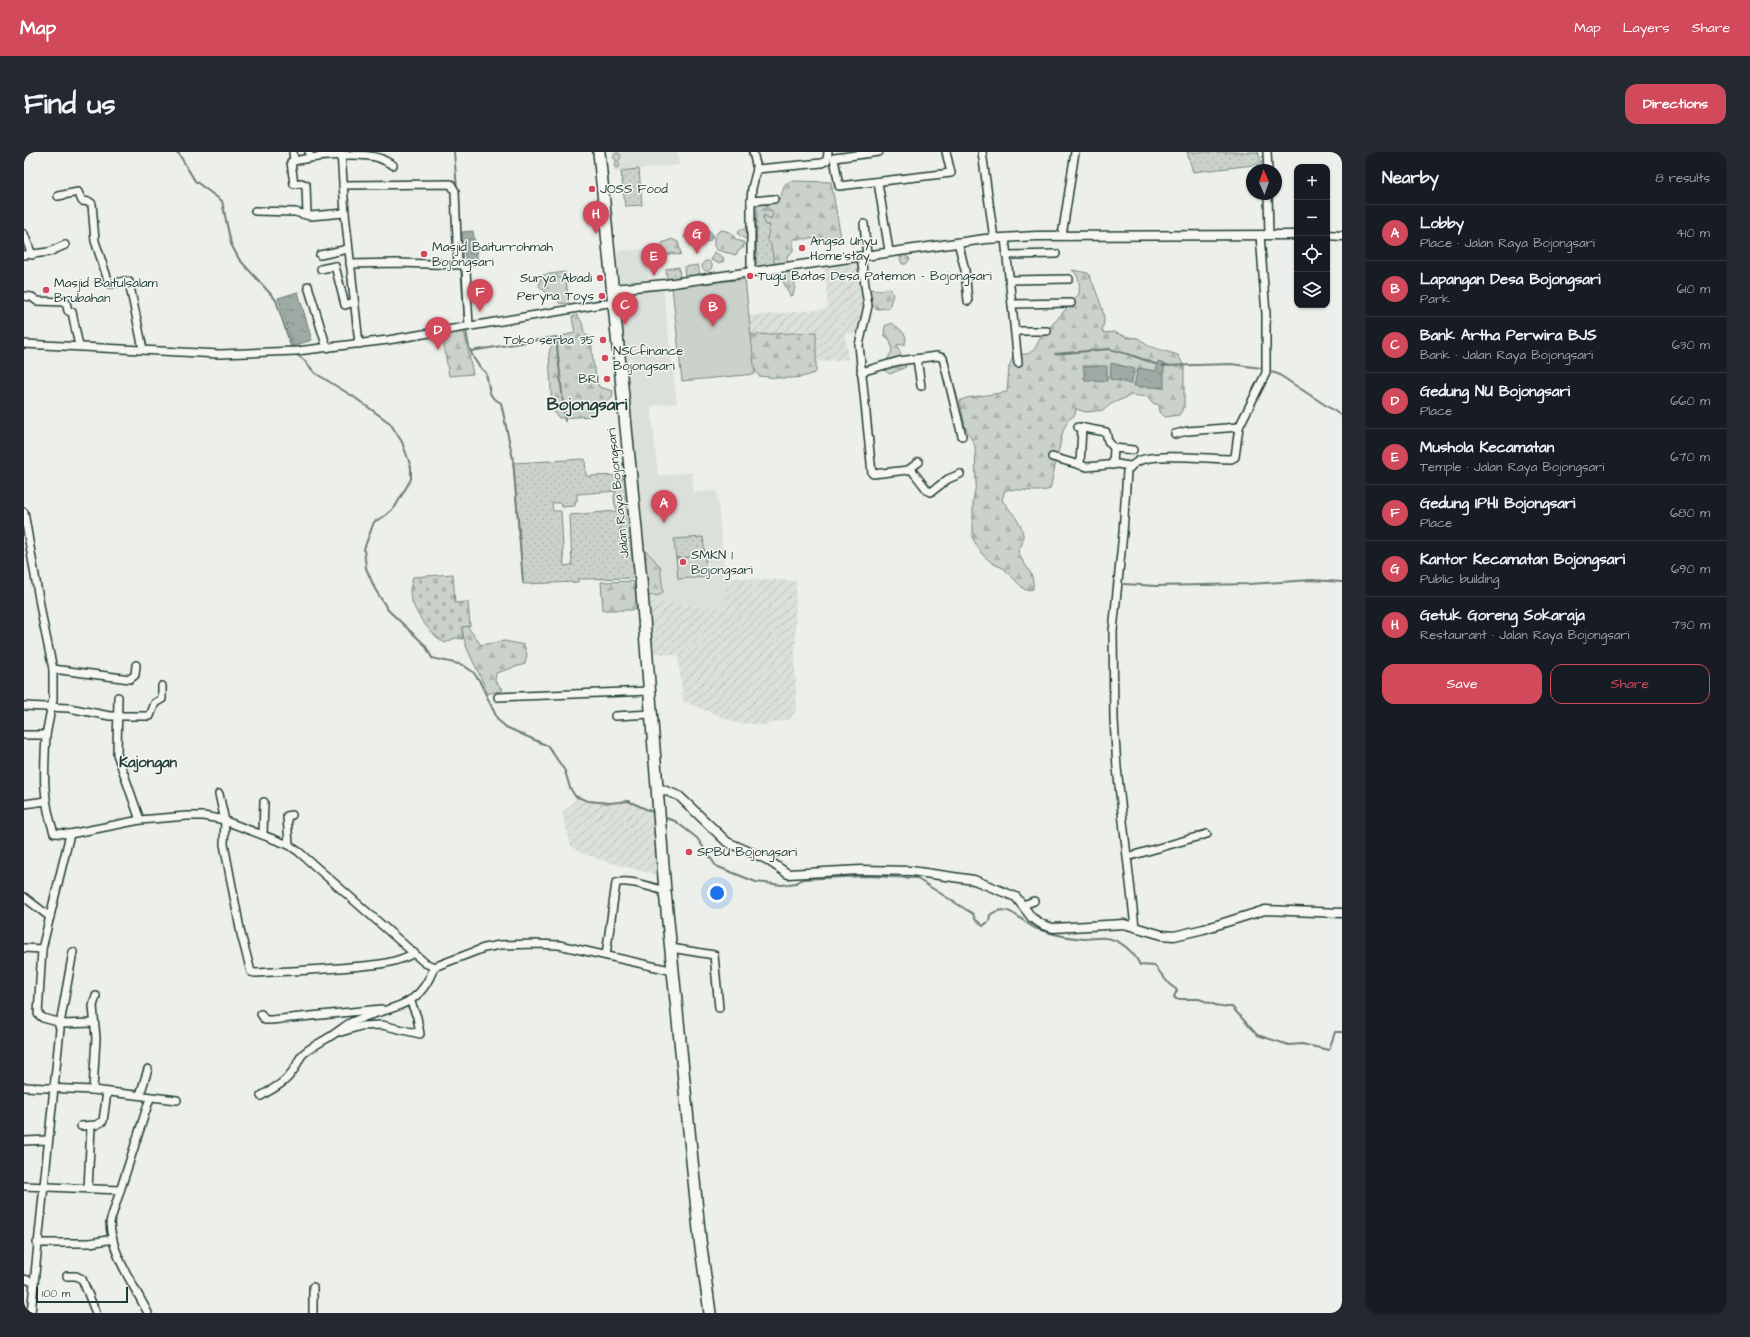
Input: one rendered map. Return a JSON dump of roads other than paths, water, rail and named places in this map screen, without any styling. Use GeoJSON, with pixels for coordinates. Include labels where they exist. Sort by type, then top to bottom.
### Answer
{"type":"FeatureCollection","features":[{"type":"Feature","properties":{"kind":"main road","name":"Jalan Raya Bojongsari"},"geometry":{"type":"LineString","coordinates":[[599,152],[650,691],[658,814],[665,891],[700,1240],[710,1313]]}},
{"type":"Feature","properties":{"kind":"street"},"geometry":{"type":"LineString","coordinates":[[292,152],[294,161],[291,163],[294,184],[301,183],[306,185],[306,215]]}},
{"type":"Feature","properties":{"kind":"street"},"geometry":{"type":"LineString","coordinates":[[751,272],[751,201],[752,188],[757,169],[753,152]]}},
{"type":"Feature","properties":{"kind":"street"},"geometry":{"type":"LineString","coordinates":[[757,169],[822,163],[827,160],[828,152]]}},
{"type":"Feature","properties":{"kind":"street"},"geometry":{"type":"LineString","coordinates":[[879,152],[834,158],[839,186],[951,173],[946,152]]}},
{"type":"Feature","properties":{"kind":"street"},"geometry":{"type":"LineString","coordinates":[[982,152],[994,239]]}},
{"type":"Feature","properties":{"kind":"street"},"geometry":{"type":"LineString","coordinates":[[1062,236],[1075,152]]}},
{"type":"Feature","properties":{"kind":"street"},"geometry":{"type":"LineString","coordinates":[[1267,152],[1268,164]]}},
{"type":"Feature","properties":{"kind":"street"},"geometry":{"type":"LineString","coordinates":[[294,161],[341,154],[379,158],[393,165]]}},
{"type":"Feature","properties":{"kind":"street"},"geometry":{"type":"LineString","coordinates":[[341,154],[348,249],[359,344]]}},
{"type":"Feature","properties":{"kind":"street"},"geometry":{"type":"LineString","coordinates":[[878,182],[889,252]]}},
{"type":"Feature","properties":{"kind":"street"},"geometry":{"type":"LineString","coordinates":[[343,185],[451,184],[455,191],[460,265]]}},
{"type":"Feature","properties":{"kind":"street"},"geometry":{"type":"LineString","coordinates":[[58,196],[78,192],[82,200],[92,204],[95,241],[108,282],[110,284],[124,280],[129,282],[143,349]]}},
{"type":"Feature","properties":{"kind":"street"},"geometry":{"type":"LineString","coordinates":[[751,201],[774,199]]}},
{"type":"Feature","properties":{"kind":"street"},"geometry":{"type":"LineString","coordinates":[[1268,200],[1268,235]]}},
{"type":"Feature","properties":{"kind":"street"},"geometry":{"type":"LineString","coordinates":[[255,211],[295,212],[306,215],[345,213]]}},
{"type":"Feature","properties":{"kind":"street"},"geometry":{"type":"LineString","coordinates":[[864,224],[864,256],[868,306],[859,345],[872,473],[910,469],[919,462]]}},
{"type":"Feature","properties":{"kind":"street"},"geometry":{"type":"LineString","coordinates":[[24,234],[32,255]]}},
{"type":"Feature","properties":{"kind":"street"},"geometry":{"type":"LineString","coordinates":[[1136,927],[1117,768],[1113,630],[1123,533],[1127,471],[1130,466],[1139,461],[1164,458],[1234,459],[1239,427],[1266,373],[1266,314],[1260,235]]}},
{"type":"Feature","properties":{"kind":"street"},"geometry":{"type":"LineString","coordinates":[[613,289],[751,272],[958,242],[1005,238],[1062,236],[1294,235]]}},
{"type":"Feature","properties":{"kind":"street"},"geometry":{"type":"LineString","coordinates":[[1330,235],[1342,236]]}},
{"type":"Feature","properties":{"kind":"street"},"geometry":{"type":"LineString","coordinates":[[1005,238],[1016,331],[1018,363]]}},
{"type":"Feature","properties":{"kind":"street"},"geometry":{"type":"LineString","coordinates":[[958,242],[965,270],[968,301]]}},
{"type":"Feature","properties":{"kind":"street"},"geometry":{"type":"LineString","coordinates":[[24,255],[54,251],[65,245]]}},
{"type":"Feature","properties":{"kind":"street"},"geometry":{"type":"LineString","coordinates":[[320,255],[348,249]]}},
{"type":"Feature","properties":{"kind":"street"},"geometry":{"type":"LineString","coordinates":[[1006,254],[1056,254]]}},
{"type":"Feature","properties":{"kind":"street"},"geometry":{"type":"LineString","coordinates":[[350,264],[403,263],[460,265],[466,270],[467,326]]}},
{"type":"Feature","properties":{"kind":"street"},"geometry":{"type":"LineString","coordinates":[[321,270],[335,266],[344,303],[346,305],[354,302]]}},
{"type":"Feature","properties":{"kind":"street"},"geometry":{"type":"LineString","coordinates":[[1010,280],[1069,279]]}},
{"type":"Feature","properties":{"kind":"street"},"geometry":{"type":"LineString","coordinates":[[308,286],[326,348]]}},
{"type":"Feature","properties":{"kind":"street"},"geometry":{"type":"LineString","coordinates":[[24,296],[32,297],[37,301],[66,302],[68,311],[72,312],[79,346]]}},
{"type":"Feature","properties":{"kind":"street"},"geometry":{"type":"LineString","coordinates":[[24,344],[219,354],[294,351],[359,344],[614,302]]}},
{"type":"Feature","properties":{"kind":"street"},"geometry":{"type":"LineString","coordinates":[[1013,304],[1071,303]]}},
{"type":"Feature","properties":{"kind":"street"},"geometry":{"type":"LineString","coordinates":[[1016,331],[1047,331]]}},
{"type":"Feature","properties":{"kind":"street"},"geometry":{"type":"LineString","coordinates":[[861,372],[899,361],[937,356],[943,358],[958,426],[962,436]]}},
{"type":"Feature","properties":{"kind":"street"},"geometry":{"type":"LineString","coordinates":[[917,359],[921,386]]}},
{"type":"Feature","properties":{"kind":"street"},"geometry":{"type":"LineString","coordinates":[[1080,465],[1080,427],[1106,432],[1108,441],[1114,448],[1134,450]]}},
{"type":"Feature","properties":{"kind":"street"},"geometry":{"type":"LineString","coordinates":[[1175,434],[1187,431],[1239,427]]}},
{"type":"Feature","properties":{"kind":"street"},"geometry":{"type":"LineString","coordinates":[[1113,465],[1114,448]]}},
{"type":"Feature","properties":{"kind":"street"},"geometry":{"type":"LineString","coordinates":[[1052,457],[1092,467],[1113,465],[1130,466]]}},
{"type":"Feature","properties":{"kind":"street"},"geometry":{"type":"LineString","coordinates":[[910,469],[930,492],[948,479],[960,474]]}},
{"type":"Feature","properties":{"kind":"street"},"geometry":{"type":"LineString","coordinates":[[24,512],[43,622],[53,669],[53,699],[46,735],[43,784],[54,834],[70,834],[140,820],[203,816],[225,821],[289,845],[414,953],[426,963],[434,967],[484,948],[500,945],[559,945],[674,971]]}},
{"type":"Feature","properties":{"kind":"street"},"geometry":{"type":"LineString","coordinates":[[53,669],[130,679],[135,675],[136,665]]}},
{"type":"Feature","properties":{"kind":"street"},"geometry":{"type":"LineString","coordinates":[[24,706],[52,707],[118,716],[144,716],[152,714],[155,704],[162,699],[162,686]]}},
{"type":"Feature","properties":{"kind":"street"},"geometry":{"type":"LineString","coordinates":[[498,697],[650,691]]}},
{"type":"Feature","properties":{"kind":"street"},"geometry":{"type":"LineString","coordinates":[[118,697],[117,754],[140,820]]}},
{"type":"Feature","properties":{"kind":"street"},"geometry":{"type":"LineString","coordinates":[[615,716],[652,714]]}},
{"type":"Feature","properties":{"kind":"street"},"geometry":{"type":"LineString","coordinates":[[24,735],[46,735]]}},
{"type":"Feature","properties":{"kind":"street"},"geometry":{"type":"LineString","coordinates":[[656,787],[679,796],[727,842],[766,859],[788,874],[861,870],[911,871],[984,883],[1028,903],[1032,918],[1038,923],[1053,928],[1112,924],[1136,927],[1162,935],[1174,936],[1204,929],[1265,910],[1342,913]]}},
{"type":"Feature","properties":{"kind":"street"},"geometry":{"type":"LineString","coordinates":[[219,794],[225,821],[224,844],[241,934],[251,972],[320,970],[384,964],[405,958],[414,953]]}},
{"type":"Feature","properties":{"kind":"street"},"geometry":{"type":"LineString","coordinates":[[24,804],[46,801]]}},
{"type":"Feature","properties":{"kind":"street"},"geometry":{"type":"LineString","coordinates":[[263,834],[264,802]]}},
{"type":"Feature","properties":{"kind":"street"},"geometry":{"type":"LineString","coordinates":[[289,845],[287,816],[292,815]]}},
{"type":"Feature","properties":{"kind":"street"},"geometry":{"type":"LineString","coordinates":[[70,834],[42,949],[38,1014],[43,1018],[58,1022],[60,1024],[94,1023]]}},
{"type":"Feature","properties":{"kind":"street"},"geometry":{"type":"LineString","coordinates":[[1128,857],[1207,834]]}},
{"type":"Feature","properties":{"kind":"street"},"geometry":{"type":"LineString","coordinates":[[606,955],[616,883],[636,884],[665,891]]}},
{"type":"Feature","properties":{"kind":"street"},"geometry":{"type":"LineString","coordinates":[[24,897],[50,918]]}},
{"type":"Feature","properties":{"kind":"street"},"geometry":{"type":"LineString","coordinates":[[24,948],[42,949]]}},
{"type":"Feature","properties":{"kind":"street"},"geometry":{"type":"LineString","coordinates":[[671,948],[714,955],[719,1008]]}},
{"type":"Feature","properties":{"kind":"street"},"geometry":{"type":"LineString","coordinates":[[31,1313],[60,1024],[73,952]]}},
{"type":"Feature","properties":{"kind":"street"},"geometry":{"type":"LineString","coordinates":[[261,1096],[286,1080],[304,1054],[352,1022],[391,1010],[420,993],[431,978],[434,967]]}},
{"type":"Feature","properties":{"kind":"street"},"geometry":{"type":"LineString","coordinates":[[93,1090],[96,1038],[93,1006],[96,996]]}},
{"type":"Feature","properties":{"kind":"street"},"geometry":{"type":"LineString","coordinates":[[334,1035],[360,1026],[382,1025],[420,1034],[417,1017],[410,1000]]}},
{"type":"Feature","properties":{"kind":"street"},"geometry":{"type":"LineString","coordinates":[[261,1014],[265,1020],[381,1009],[391,1010]]}},
{"type":"Feature","properties":{"kind":"street"},"geometry":{"type":"LineString","coordinates":[[140,1095],[148,1069]]}},
{"type":"Feature","properties":{"kind":"street"},"geometry":{"type":"LineString","coordinates":[[24,1087],[54,1087],[93,1090],[140,1095],[150,1098],[177,1100]]}},
{"type":"Feature","properties":{"kind":"street"},"geometry":{"type":"LineString","coordinates":[[81,1126],[91,1126],[103,1122],[107,1092]]}},
{"type":"Feature","properties":{"kind":"street"},"geometry":{"type":"LineString","coordinates":[[148,1313],[120,1259],[113,1239],[110,1222],[150,1098]]}},
{"type":"Feature","properties":{"kind":"street"},"geometry":{"type":"LineString","coordinates":[[88,1189],[91,1126]]}},
{"type":"Feature","properties":{"kind":"street"},"geometry":{"type":"LineString","coordinates":[[24,1141],[48,1140]]}},
{"type":"Feature","properties":{"kind":"street"},"geometry":{"type":"LineString","coordinates":[[24,1186],[43,1188],[120,1190]]}},
{"type":"Feature","properties":{"kind":"street"},"geometry":{"type":"LineString","coordinates":[[37,1243],[90,1243],[113,1239]]}},
{"type":"Feature","properties":{"kind":"street"},"geometry":{"type":"LineString","coordinates":[[67,1276],[76,1276],[82,1279],[96,1313]]}},
{"type":"Feature","properties":{"kind":"street"},"geometry":{"type":"LineString","coordinates":[[24,1279],[34,1282]]}},
{"type":"Feature","properties":{"kind":"street"},"geometry":{"type":"LineString","coordinates":[[313,1287],[313,1313]]}},
{"type":"Feature","properties":{"kind":"water"},"geometry":{"type":"Polygon","coordinates":[[[473,231],[478,262],[466,264],[462,232],[473,231]]]}},
{"type":"Feature","properties":{"kind":"water"},"geometry":{"type":"Polygon","coordinates":[[[298,292],[312,340],[293,346],[278,298],[298,292]]]}},
{"type":"Feature","properties":{"kind":"water"},"geometry":{"type":"Polygon","coordinates":[[[1158,362],[1164,364],[1164,388],[1134,386],[1138,368],[1156,371],[1158,362]]]}},
{"type":"Feature","properties":{"kind":"water"},"geometry":{"type":"Polygon","coordinates":[[[1111,363],[1135,369],[1131,384],[1110,379],[1111,363]]]}},
{"type":"Feature","properties":{"kind":"water"},"geometry":{"type":"Polygon","coordinates":[[[1083,366],[1107,366],[1107,381],[1085,380],[1083,366]]]}},
{"type":"Feature","properties":{"kind":"waterway"},"geometry":{"type":"LineString","coordinates":[[176,152],[179,154],[195,181],[222,201],[231,244],[239,259],[276,300],[292,349]]}},
{"type":"Feature","properties":{"kind":"waterway"},"geometry":{"type":"LineString","coordinates":[[454,152],[457,189]]}},
{"type":"Feature","properties":{"kind":"waterway"},"geometry":{"type":"LineString","coordinates":[[461,267],[465,324]]}},
{"type":"Feature","properties":{"kind":"waterway"},"geometry":{"type":"LineString","coordinates":[[466,329],[468,342],[474,359],[486,373],[490,393],[493,398],[501,403],[513,459],[523,581]]}},
{"type":"Feature","properties":{"kind":"waterway"},"geometry":{"type":"LineString","coordinates":[[471,351],[556,337],[565,421]]}},
{"type":"Feature","properties":{"kind":"waterway"},"geometry":{"type":"LineString","coordinates":[[1055,354],[1109,349],[1158,365]]}},
{"type":"Feature","properties":{"kind":"waterway"},"geometry":{"type":"LineString","coordinates":[[294,353],[304,360],[315,373],[354,397],[390,423],[402,442],[411,467],[411,479],[395,507],[386,515],[374,522],[364,549],[366,568],[375,589],[388,610],[425,645],[432,658],[463,665],[473,672],[479,680],[498,720],[506,727],[548,746],[565,771],[570,788],[575,796],[588,801],[610,803],[628,801],[655,813]]}},
{"type":"Feature","properties":{"kind":"waterway"},"geometry":{"type":"LineString","coordinates":[[1162,366],[1231,364],[1261,368]]}},
{"type":"Feature","properties":{"kind":"waterway"},"geometry":{"type":"LineString","coordinates":[[1271,372],[1278,374],[1342,416]]}},
{"type":"Feature","properties":{"kind":"waterway"},"geometry":{"type":"LineString","coordinates":[[1124,584],[1156,586],[1249,584],[1312,580],[1342,582]]}},
{"type":"Feature","properties":{"kind":"waterway"},"geometry":{"type":"LineString","coordinates":[[663,817],[675,821],[697,838],[716,866],[756,882],[782,885],[796,883],[803,879],[864,876],[916,878],[973,914],[975,919],[983,926],[989,921],[990,915],[996,911],[1002,910],[1013,913],[1035,928],[1050,933],[1080,939],[1102,938],[1116,941],[1126,947],[1134,955],[1140,965],[1155,966],[1169,984],[1177,990],[1174,997],[1176,999],[1199,999],[1221,1007],[1232,1007],[1257,1035],[1289,1045],[1302,1044],[1329,1050],[1335,1032],[1342,1032]]}},
{"type":"Feature","properties":{"kind":"place","name":"JOSS Food"},"geometry":{"type":"Point","coordinates":[592,189]}},
{"type":"Feature","properties":{"kind":"place","name":"Getuk Goreng Sokaraja"},"geometry":{"type":"Point","coordinates":[596,234]}},
{"type":"Feature","properties":{"kind":"place","name":"Angsa Unyu Home'stay"},"geometry":{"type":"Point","coordinates":[802,248]}},
{"type":"Feature","properties":{"kind":"place","name":"Masjid Baiturrohmah Bojongsari"},"geometry":{"type":"Point","coordinates":[424,254]}},
{"type":"Feature","properties":{"kind":"place","name":"Kantor Kecamatan Bojongsari"},"geometry":{"type":"Point","coordinates":[697,254]}},
{"type":"Feature","properties":{"kind":"place","name":"Mushola Kecamatan"},"geometry":{"type":"Point","coordinates":[654,276]}},
{"type":"Feature","properties":{"kind":"place","name":"Tugu Batas Desa Patemon - Bojongsari"},"geometry":{"type":"Point","coordinates":[750,276]}},
{"type":"Feature","properties":{"kind":"place","name":"Surya Abadi"},"geometry":{"type":"Point","coordinates":[600,278]}},
{"type":"Feature","properties":{"kind":"place","name":"Masjid Baitulsalam Brubahan"},"geometry":{"type":"Point","coordinates":[46,290]}},
{"type":"Feature","properties":{"kind":"place","name":"Peryna Toys"},"geometry":{"type":"Point","coordinates":[602,296]}},
{"type":"Feature","properties":{"kind":"place","name":"Gedung IPHI Bojongsari"},"geometry":{"type":"Point","coordinates":[480,312]}},
{"type":"Feature","properties":{"kind":"place","name":"Bank Artha Perwira BJS"},"geometry":{"type":"Point","coordinates":[625,325]}},
{"type":"Feature","properties":{"kind":"place","name":"Lapangan Desa Bojongsari"},"geometry":{"type":"Point","coordinates":[713,327]}},
{"type":"Feature","properties":{"kind":"place","name":"Toko serba 35"},"geometry":{"type":"Point","coordinates":[603,340]}},
{"type":"Feature","properties":{"kind":"place","name":"Gedung NU Bojongsari"},"geometry":{"type":"Point","coordinates":[438,350]}},
{"type":"Feature","properties":{"kind":"place","name":"NSCfinance Bojongsari"},"geometry":{"type":"Point","coordinates":[605,358]}},
{"type":"Feature","properties":{"kind":"place","name":"BRI"},"geometry":{"type":"Point","coordinates":[607,379]}},
{"type":"Feature","properties":{"kind":"place","name":"Lobby"},"geometry":{"type":"Point","coordinates":[664,523]}},
{"type":"Feature","properties":{"kind":"place","name":"SMKN 1 Bojongsari"},"geometry":{"type":"Point","coordinates":[683,562]}},
{"type":"Feature","properties":{"kind":"place","name":"SPBU Bojongsari"},"geometry":{"type":"Point","coordinates":[689,852]}},
{"type":"Feature","properties":{"kind":"district","name":"Bojongsari"},"geometry":{"type":"Point","coordinates":[587,405]}},
{"type":"Feature","properties":{"kind":"district","name":"Kajongan"},"geometry":{"type":"Point","coordinates":[148,762]}}]}
